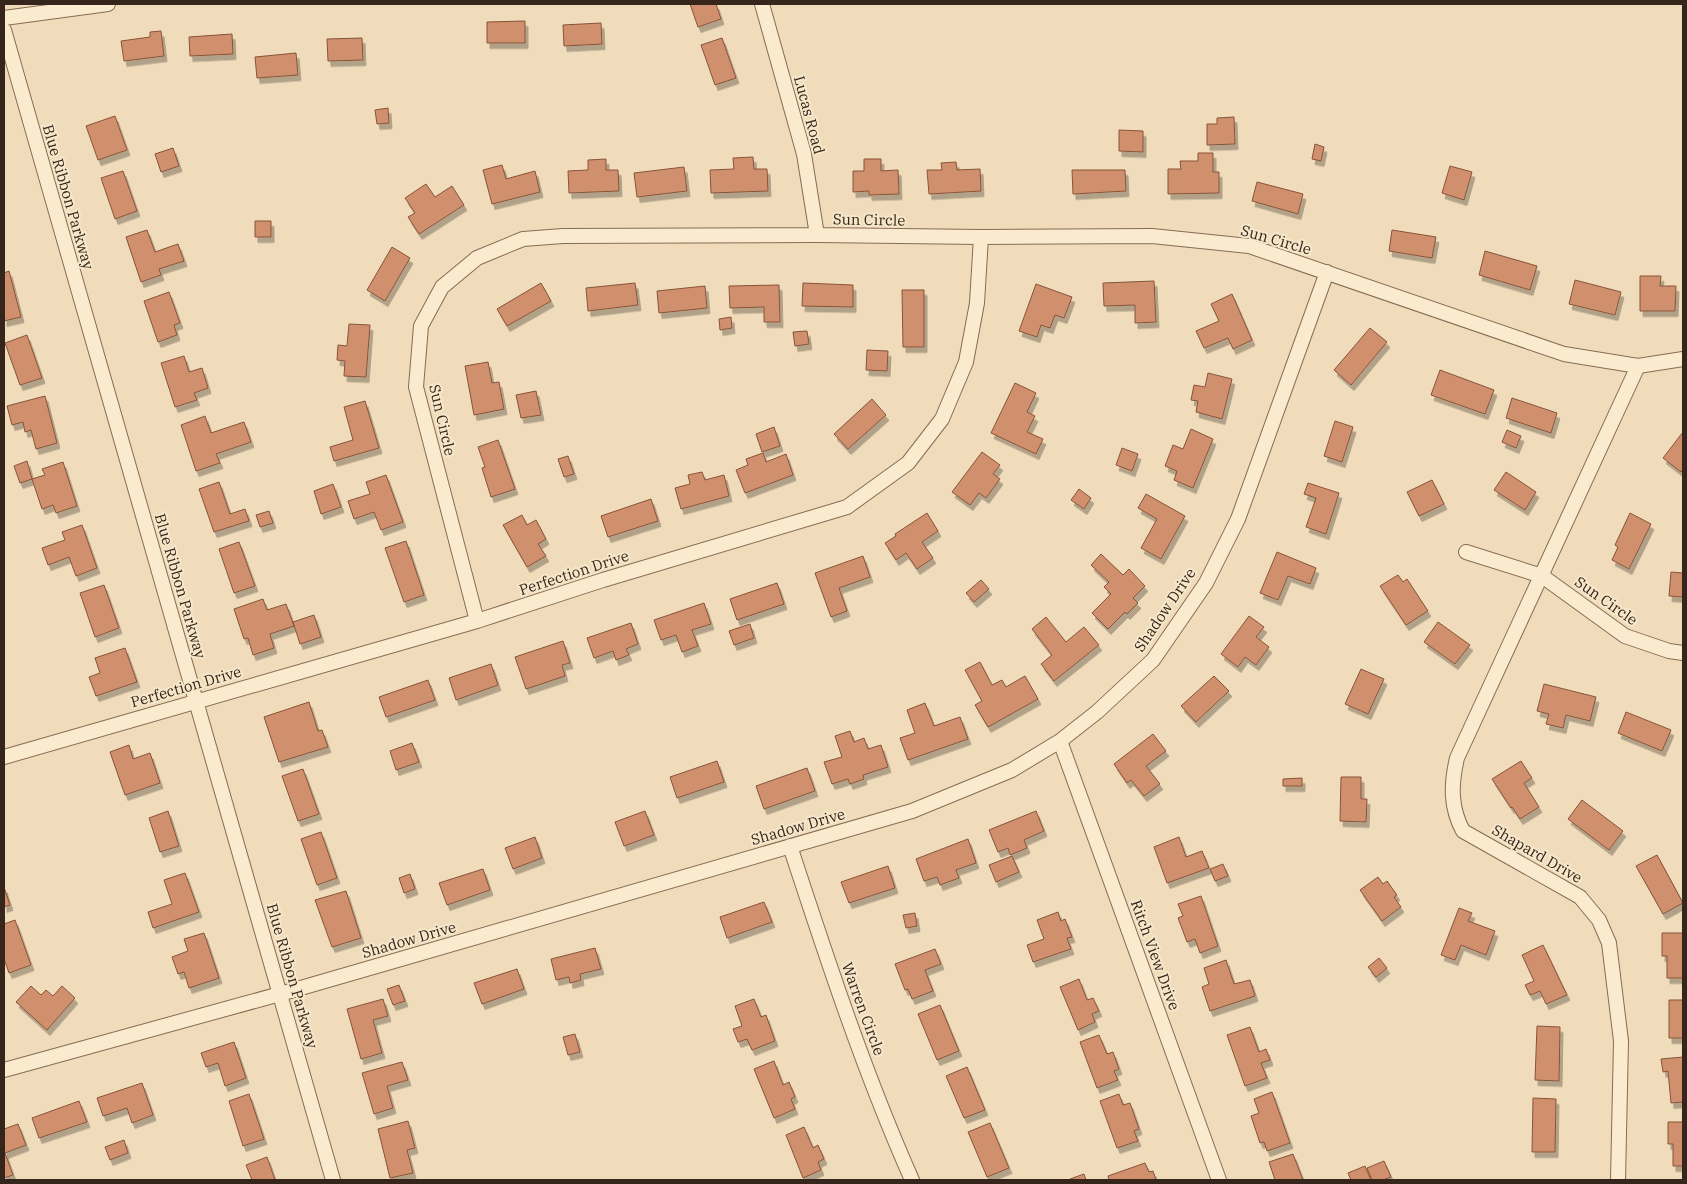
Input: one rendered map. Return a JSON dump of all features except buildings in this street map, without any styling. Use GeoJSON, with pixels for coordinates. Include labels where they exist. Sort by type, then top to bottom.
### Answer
{"type":"FeatureCollection","features":[{"type":"Feature","properties":{"kind":"street"},"geometry":{"type":"LineString","coordinates":[[4,18],[108,4]]}},
{"type":"Feature","properties":{"kind":"street","name":"Lucas Road"},"geometry":{"type":"LineString","coordinates":[[762,4],[804,154],[817,235]]}},
{"type":"Feature","properties":{"kind":"street","name":"Blue Ribbon Parkway"},"geometry":{"type":"LineString","coordinates":[[4,30],[333,1180]]}},
{"type":"Feature","properties":{"kind":"street","name":"Sun Circle"},"geometry":{"type":"LineString","coordinates":[[476,621],[416,386],[421,326],[442,288],[477,258],[523,239],[563,236],[817,235],[981,238],[1152,236],[1249,246],[1564,354],[1638,366],[1683,359]]}},
{"type":"Feature","properties":{"kind":"street","name":"Perfection Drive"},"geometry":{"type":"LineString","coordinates":[[4,757],[476,621],[603,580],[847,507],[908,463],[942,419],[966,362],[977,303],[981,238]]}},
{"type":"Feature","properties":{"kind":"street","name":"Shadow Drive"},"geometry":{"type":"LineString","coordinates":[[4,1070],[280,994],[912,811],[1012,770],[1060,741],[1097,712],[1154,660],[1206,583],[1238,519],[1327,272]]}},
{"type":"Feature","properties":{"kind":"street"},"geometry":{"type":"LineString","coordinates":[[1542,576],[1638,366]]}},
{"type":"Feature","properties":{"kind":"street","name":"Sun Circle"},"geometry":{"type":"LineString","coordinates":[[1466,552],[1542,576],[1625,636],[1669,651],[1683,653]]}},
{"type":"Feature","properties":{"kind":"street","name":"Shapard Drive"},"geometry":{"type":"LineString","coordinates":[[1542,576],[1457,758],[1452,780],[1454,804],[1456,818],[1463,831],[1580,897],[1599,920],[1609,943],[1621,1042],[1618,1180]]}},
{"type":"Feature","properties":{"kind":"street","name":"Ritch View Drive"},"geometry":{"type":"LineString","coordinates":[[1060,741],[1219,1180]]}},
{"type":"Feature","properties":{"kind":"street","name":"Warren Circle"},"geometry":{"type":"LineString","coordinates":[[790,846],[844,1011],[912,1180]]}}]}
